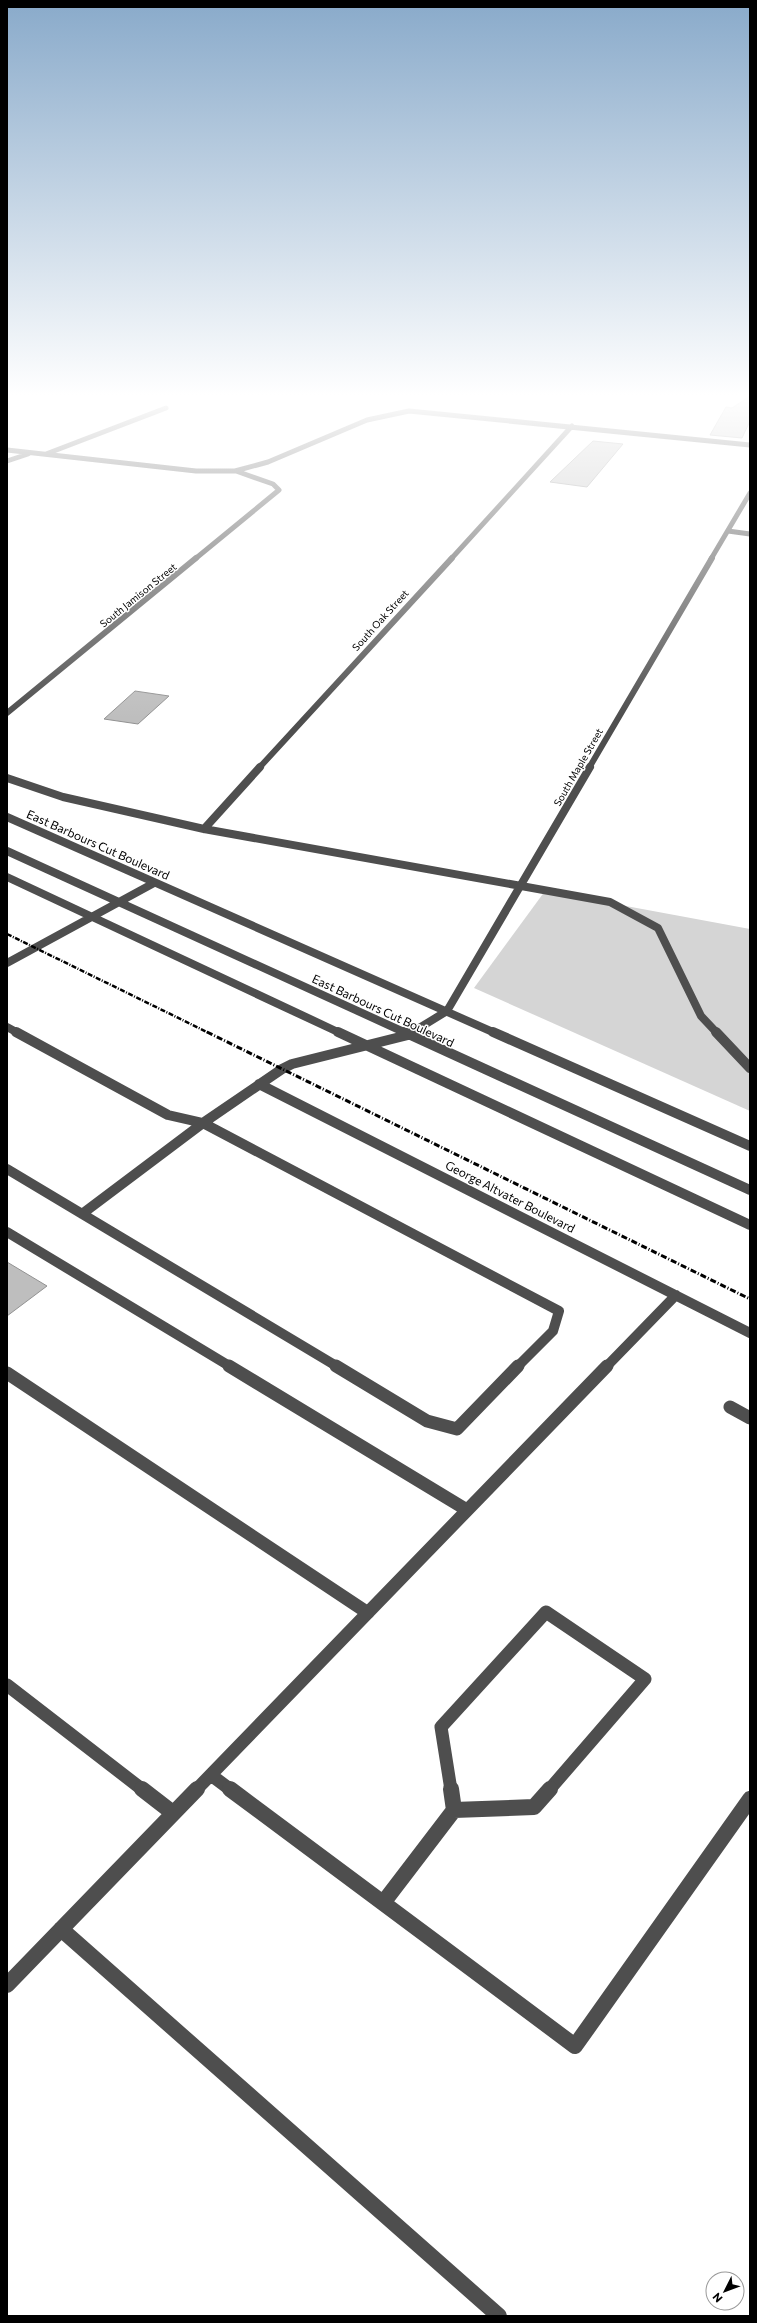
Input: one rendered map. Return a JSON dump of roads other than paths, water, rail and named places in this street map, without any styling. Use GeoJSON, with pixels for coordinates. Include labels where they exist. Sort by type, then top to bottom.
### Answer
{"type":"FeatureCollection","features":[{"type":"Feature","properties":{"kind":"street","name":"South Jamison Street"},"geometry":{"type":"LineString","coordinates":[[7,713],[265,501]]}},
{"type":"Feature","properties":{"kind":"street","name":"South Oak Street"},"geometry":{"type":"LineString","coordinates":[[204,829],[503,501]]}},
{"type":"Feature","properties":{"kind":"street","name":"South Maple Street"},"geometry":{"type":"LineString","coordinates":[[82,1214],[203,1123],[259,1084],[292,1064],[408,1035],[447,1011],[745,501]]}},
{"type":"Feature","properties":{"kind":"street"},"geometry":{"type":"LineString","coordinates":[[728,531],[750,534]]}},
{"type":"Feature","properties":{"kind":"street"},"geometry":{"type":"LineString","coordinates":[[7,778],[63,797],[204,829],[610,902],[658,928],[701,1016],[750,1068]]}},
{"type":"Feature","properties":{"kind":"street","name":"East Barbours Cut Boulevard"},"geometry":{"type":"LineString","coordinates":[[7,817],[750,1146]]}},
{"type":"Feature","properties":{"kind":"street","name":"East Barbours Cut Boulevard"},"geometry":{"type":"LineString","coordinates":[[7,851],[118,903],[750,1190]]}},
{"type":"Feature","properties":{"kind":"street"},"geometry":{"type":"LineString","coordinates":[[7,877],[750,1225]]}},
{"type":"Feature","properties":{"kind":"street"},"geometry":{"type":"LineString","coordinates":[[7,963],[154,883]]}},
{"type":"Feature","properties":{"kind":"street"},"geometry":{"type":"LineString","coordinates":[[7,1027],[168,1115],[203,1123],[559,1311],[553,1331],[457,1429],[427,1421],[7,1169]]}},
{"type":"Feature","properties":{"kind":"street","name":"George Altvater Boulevard"},"geometry":{"type":"LineString","coordinates":[[259,1084],[750,1333]]}},
{"type":"Feature","properties":{"kind":"street"},"geometry":{"type":"LineString","coordinates":[[7,1232],[467,1510]]}},
{"type":"Feature","properties":{"kind":"street"},"geometry":{"type":"LineString","coordinates":[[7,1985],[676,1295]]}},
{"type":"Feature","properties":{"kind":"street"},"geometry":{"type":"LineString","coordinates":[[7,1373],[368,1613]]}},
{"type":"Feature","properties":{"kind":"street"},"geometry":{"type":"LineString","coordinates":[[730,1407],[750,1418]]}},
{"type":"Feature","properties":{"kind":"street"},"geometry":{"type":"LineString","coordinates":[[383,1903],[454,1810],[441,1727],[546,1612],[646,1679],[534,1807],[454,1810]]}},
{"type":"Feature","properties":{"kind":"street"},"geometry":{"type":"LineString","coordinates":[[7,1685],[173,1813]]}},
{"type":"Feature","properties":{"kind":"street"},"geometry":{"type":"LineString","coordinates":[[210,1775],[574,2046],[750,1800]]}},
{"type":"Feature","properties":{"kind":"street"},"geometry":{"type":"LineString","coordinates":[[61,1929],[498,2316]]}},
{"type":"Feature","properties":{"kind":"railway"},"geometry":{"type":"LineString","coordinates":[[7,934],[209,1033]]}},
{"type":"Feature","properties":{"kind":"railway"},"geometry":{"type":"LineString","coordinates":[[207,1032],[750,1299]]}}]}
